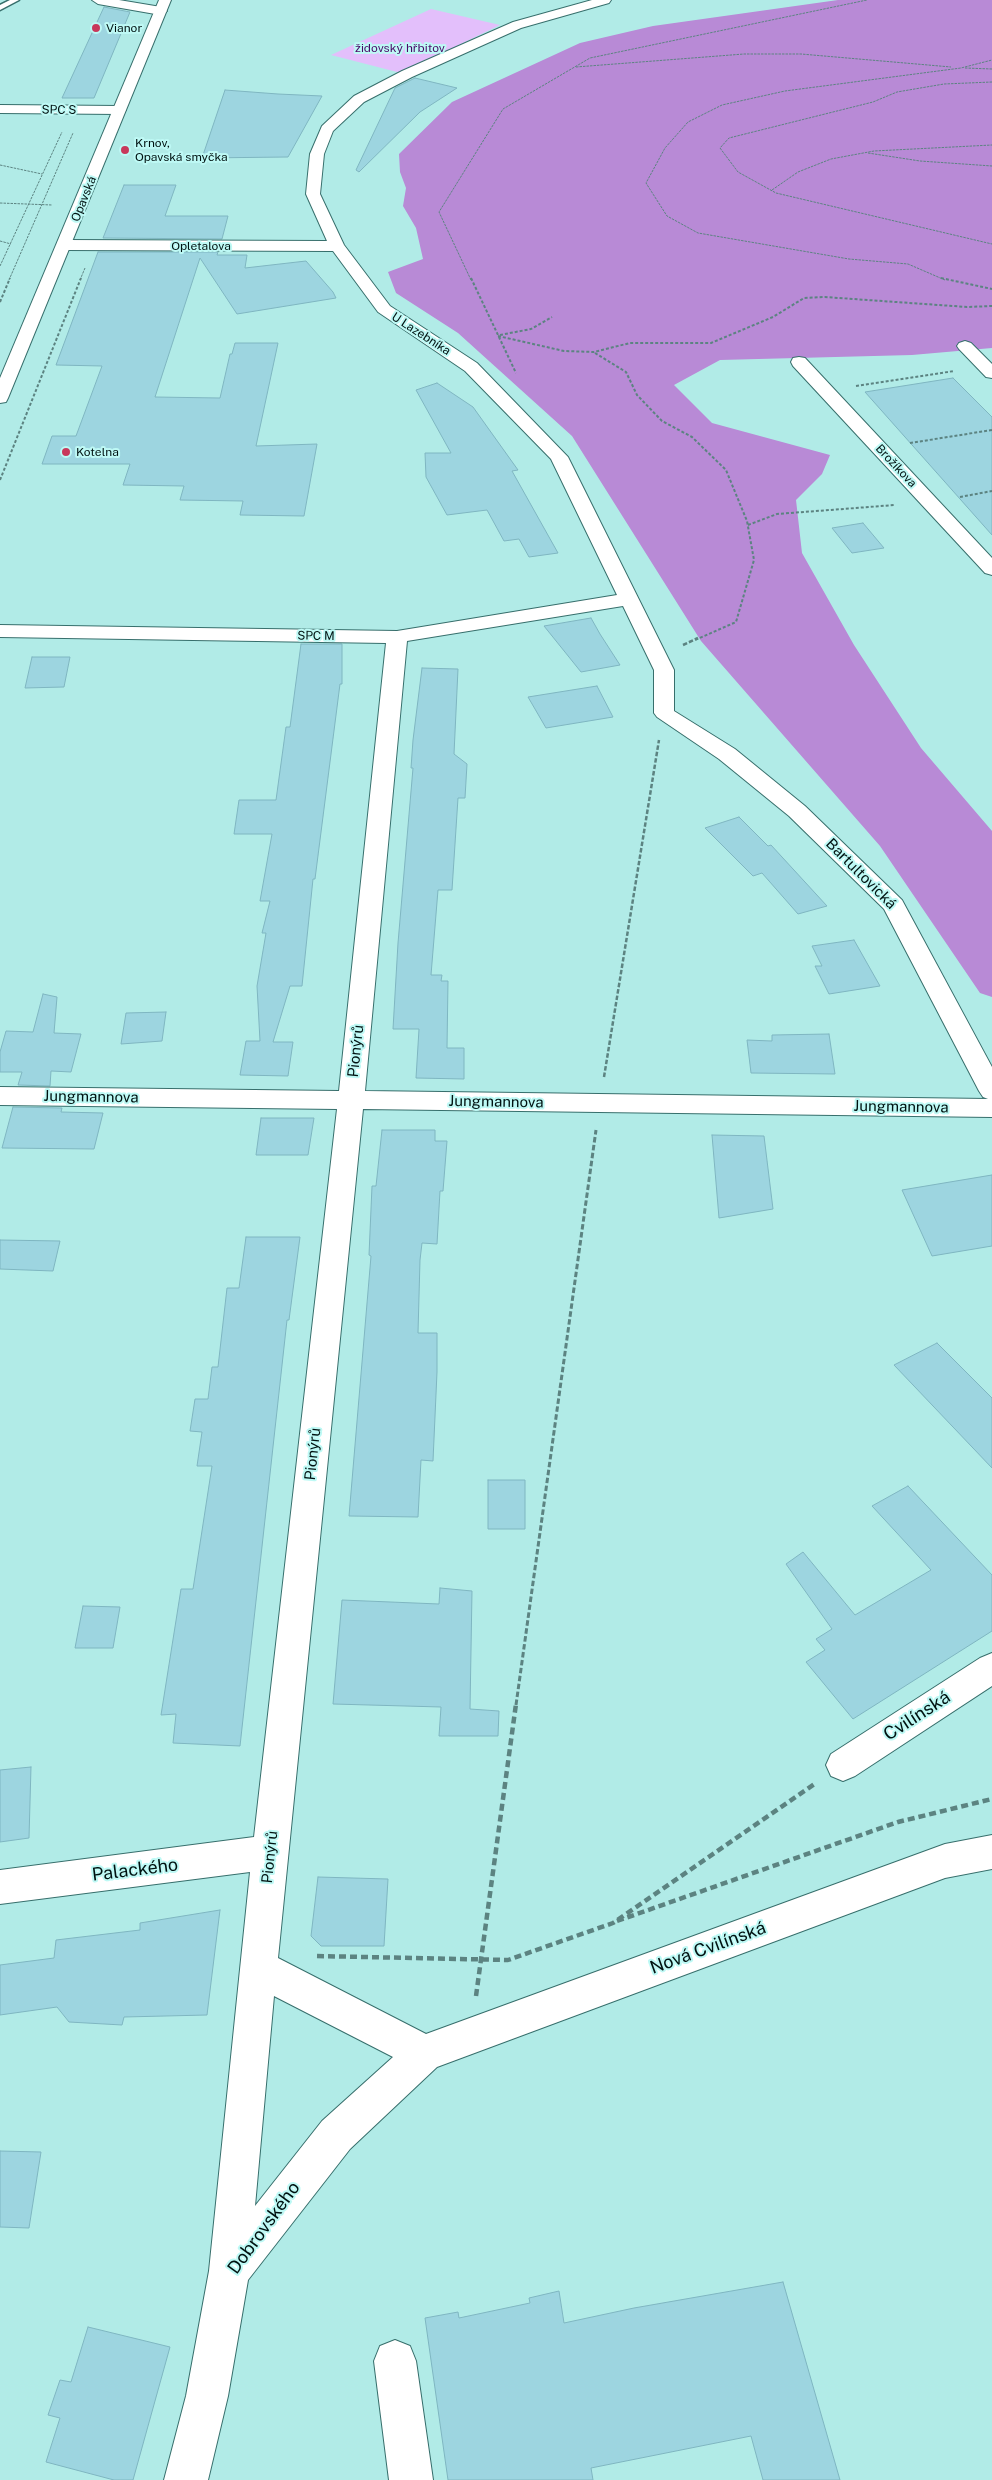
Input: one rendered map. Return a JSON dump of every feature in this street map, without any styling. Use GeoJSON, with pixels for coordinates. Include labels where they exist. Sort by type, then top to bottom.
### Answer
{"type":"FeatureCollection","features":[{"type":"Feature","properties":{"kind":"street"},"geometry":{"type":"LineString","coordinates":[[98,0],[163,5]]}},
{"type":"Feature","properties":{"kind":"street","name":"U Lazebníka"},"geometry":{"type":"LineString","coordinates":[[605,0],[517,25],[407,74],[358,99],[327,129],[317,154],[313,194],[337,246],[384,309],[471,366],[560,457],[664,670],[664,713]]}},
{"type":"Feature","properties":{"kind":"street","name":"Opavská"},"geometry":{"type":"LineString","coordinates":[[0,398],[65,246],[163,5]]}},
{"type":"Feature","properties":{"kind":"street","name":"SPC S"},"geometry":{"type":"LineString","coordinates":[[0,109],[119,110]]}},
{"type":"Feature","properties":{"kind":"street","name":"Opletalova"},"geometry":{"type":"LineString","coordinates":[[65,246],[337,246]]}},
{"type":"Feature","properties":{"kind":"street"},"geometry":{"type":"LineString","coordinates":[[965,346],[992,373]]}},
{"type":"Feature","properties":{"kind":"street","name":"Brožíkova"},"geometry":{"type":"LineString","coordinates":[[800,362],[992,569]]}},
{"type":"Feature","properties":{"kind":"street","name":"SPC M"},"geometry":{"type":"LineString","coordinates":[[0,631],[397,637],[628,599]]}},
{"type":"Feature","properties":{"kind":"street","name":"Pionýrů"},"geometry":{"type":"LineString","coordinates":[[228,2271],[270,1852],[351,1099],[397,637]]}},
{"type":"Feature","properties":{"kind":"street","name":"Bartultovická"},"geometry":{"type":"LineString","coordinates":[[664,713],[728,754],[797,811],[894,905],[992,1092]]}},
{"type":"Feature","properties":{"kind":"street","name":"Jungmannova"},"geometry":{"type":"LineString","coordinates":[[0,1096],[992,1108]]}},
{"type":"Feature","properties":{"kind":"street","name":"Cvilínská"},"geometry":{"type":"LineString","coordinates":[[843,1764],[992,1668]]}},
{"type":"Feature","properties":{"kind":"street","name":"Palackého"},"geometry":{"type":"LineString","coordinates":[[0,1887],[270,1852]]}},
{"type":"Feature","properties":{"kind":"street","name":"Nová Cvilínská"},"geometry":{"type":"LineString","coordinates":[[425,2053],[945,1861],[992,1852]]}},
{"type":"Feature","properties":{"kind":"street"},"geometry":{"type":"LineString","coordinates":[[259,1968],[425,2053]]}},
{"type":"Feature","properties":{"kind":"street","name":"Dobrovského"},"geometry":{"type":"LineString","coordinates":[[186,2480],[207,2396],[228,2271],[336,2135],[425,2053]]}},
{"type":"Feature","properties":{"kind":"street"},"geometry":{"type":"LineString","coordinates":[[395,2361],[411,2480]]}},
{"type":"Feature","properties":{"kind":"lane"},"geometry":{"type":"LineString","coordinates":[[0,8],[15,0]]}},
{"type":"Feature","properties":{"kind":"path"},"geometry":{"type":"LineString","coordinates":[[487,314],[438,212],[503,109],[590,58],[867,0]]}},
{"type":"Feature","properties":{"kind":"path"},"geometry":{"type":"LineString","coordinates":[[574,68],[725,56],[801,54],[992,69]]}},
{"type":"Feature","properties":{"kind":"path"},"geometry":{"type":"LineString","coordinates":[[992,60],[961,68],[785,91],[722,105],[688,122],[665,148],[646,183],[667,216],[698,232],[755,244],[849,259],[908,264],[943,279],[992,289]]}},
{"type":"Feature","properties":{"kind":"path"},"geometry":{"type":"LineString","coordinates":[[992,82],[944,84],[897,92],[873,102],[729,138],[720,148],[738,172],[771,190],[992,244]]}},
{"type":"Feature","properties":{"kind":"path"},"geometry":{"type":"LineString","coordinates":[[0,266],[70,114],[75,110]]}},
{"type":"Feature","properties":{"kind":"path"},"geometry":{"type":"LineString","coordinates":[[0,302],[40,205],[76,128],[93,110]]}},
{"type":"Feature","properties":{"kind":"path"},"geometry":{"type":"LineString","coordinates":[[771,190],[798,172],[831,159],[865,152],[992,145]]}},
{"type":"Feature","properties":{"kind":"path"},"geometry":{"type":"LineString","coordinates":[[865,152],[920,161],[992,166]]}},
{"type":"Feature","properties":{"kind":"path"},"geometry":{"type":"LineString","coordinates":[[0,165],[42,174]]}},
{"type":"Feature","properties":{"kind":"path"},"geometry":{"type":"LineString","coordinates":[[0,241],[11,244]]}},
{"type":"Feature","properties":{"kind":"path"},"geometry":{"type":"LineString","coordinates":[[0,480],[93,250],[90,246]]}},
{"type":"Feature","properties":{"kind":"path"},"geometry":{"type":"LineString","coordinates":[[552,317],[531,329],[497,336],[564,351],[594,352],[630,344],[711,343],[773,318],[804,298],[825,297],[966,308],[992,306]]}},
{"type":"Feature","properties":{"kind":"path"},"geometry":{"type":"LineString","coordinates":[[594,352],[626,372],[637,395],[662,421],[692,437],[726,470],[748,525],[754,560],[736,622],[657,656]]}},
{"type":"Feature","properties":{"kind":"path"},"geometry":{"type":"LineString","coordinates":[[826,391],[922,376]]}},
{"type":"Feature","properties":{"kind":"path"},"geometry":{"type":"LineString","coordinates":[[880,448],[992,430]]}},
{"type":"Feature","properties":{"kind":"path"},"geometry":{"type":"LineString","coordinates":[[748,525],[777,514],[901,504]]}},
{"type":"Feature","properties":{"kind":"path"},"geometry":{"type":"LineString","coordinates":[[480,1960],[600,1104],[664,713]]}},
{"type":"Feature","properties":{"kind":"path"},"geometry":{"type":"LineString","coordinates":[[613,1923],[843,1764]]}},
{"type":"Feature","properties":{"kind":"path"},"geometry":{"type":"LineString","coordinates":[[259,1968],[302,1956],[508,1960],[898,1822],[992,1799]]}},
{"type":"Feature","properties":{"kind":"green space","name":"židovský hřbitov"},"geometry":{"type":"Polygon","coordinates":[[[431,9],[500,25],[401,73],[331,55],[431,9]]]}},
{"type":"Feature","properties":{"kind":"shaded area"},"geometry":{"type":"Polygon","coordinates":[[[838,0],[992,0],[992,348],[912,355],[720,360],[674,385],[712,423],[830,455],[822,474],[796,500],[802,553],[854,645],[921,748],[992,831],[992,997],[980,993],[880,846],[701,641],[572,436],[458,333],[396,293],[388,272],[423,259],[416,228],[403,206],[406,188],[400,172],[399,154],[452,102],[580,43],[653,26],[838,0]]]}},
{"type":"Feature","properties":{"kind":"building"},"geometry":{"type":"Polygon","coordinates":[[[104,7],[130,12],[94,98],[62,98],[104,7]]]}},
{"type":"Feature","properties":{"kind":"building"},"geometry":{"type":"Polygon","coordinates":[[[415,78],[457,88],[420,112],[359,172],[356,170],[395,88],[415,78]]]}},
{"type":"Feature","properties":{"kind":"building"},"geometry":{"type":"Polygon","coordinates":[[[225,90],[322,96],[288,157],[202,158],[225,90]]]}},
{"type":"Feature","properties":{"kind":"building"},"geometry":{"type":"Polygon","coordinates":[[[124,185],[176,185],[165,216],[228,216],[222,239],[103,238],[124,185]]]}},
{"type":"Feature","properties":{"kind":"building"},"geometry":{"type":"Polygon","coordinates":[[[98,252],[218,252],[217,255],[247,255],[245,268],[306,261],[333,292],[336,298],[237,314],[200,258],[155,397],[220,398],[230,354],[232,354],[235,343],[278,343],[256,446],[317,444],[304,516],[240,515],[243,501],[180,500],[184,486],[123,485],[130,464],[42,464],[52,436],[76,436],[102,366],[56,365],[98,252]]]}},
{"type":"Feature","properties":{"kind":"building"},"geometry":{"type":"Polygon","coordinates":[[[953,378],[992,417],[992,535],[865,392],[953,378]]]}},
{"type":"Feature","properties":{"kind":"building"},"geometry":{"type":"Polygon","coordinates":[[[437,383],[473,407],[518,470],[512,471],[558,553],[529,557],[519,539],[504,541],[487,510],[447,515],[426,477],[425,453],[451,453],[416,390],[437,383]]]}},
{"type":"Feature","properties":{"kind":"building"},"geometry":{"type":"Polygon","coordinates":[[[863,523],[884,548],[852,553],[832,528],[863,523]]]}},
{"type":"Feature","properties":{"kind":"building"},"geometry":{"type":"Polygon","coordinates":[[[591,618],[620,665],[581,672],[544,626],[591,618]]]}},
{"type":"Feature","properties":{"kind":"building"},"geometry":{"type":"Polygon","coordinates":[[[301,644],[342,644],[342,684],[340,684],[315,879],[313,879],[302,986],[290,986],[273,1042],[293,1042],[288,1076],[240,1075],[246,1041],[260,1041],[257,986],[266,933],[262,933],[270,901],[260,901],[272,834],[234,834],[239,800],[276,800],[286,727],[290,727],[301,644]]]}},
{"type":"Feature","properties":{"kind":"building"},"geometry":{"type":"Polygon","coordinates":[[[32,657],[70,657],[64,687],[25,688],[32,657]]]}},
{"type":"Feature","properties":{"kind":"building"},"geometry":{"type":"Polygon","coordinates":[[[422,668],[458,669],[454,754],[467,764],[465,798],[458,798],[452,890],[438,890],[431,975],[442,975],[441,981],[448,981],[447,1048],[464,1048],[464,1079],[416,1078],[419,1029],[393,1029],[398,943],[413,768],[411,768],[413,740],[422,668]]]}},
{"type":"Feature","properties":{"kind":"building"},"geometry":{"type":"Polygon","coordinates":[[[597,686],[613,717],[546,728],[528,697],[597,686]]]}},
{"type":"Feature","properties":{"kind":"building"},"geometry":{"type":"Polygon","coordinates":[[[739,817],[768,846],[771,845],[827,906],[798,914],[762,873],[753,876],[705,828],[739,817]]]}},
{"type":"Feature","properties":{"kind":"building"},"geometry":{"type":"Polygon","coordinates":[[[854,940],[880,986],[829,994],[815,966],[822,966],[812,946],[854,940]]]}},
{"type":"Feature","properties":{"kind":"building"},"geometry":{"type":"Polygon","coordinates":[[[43,994],[57,997],[54,1033],[81,1034],[71,1072],[51,1071],[50,1086],[18,1085],[22,1072],[0,1072],[0,1052],[6,1031],[33,1032],[43,994]]]}},
{"type":"Feature","properties":{"kind":"building"},"geometry":{"type":"Polygon","coordinates":[[[166,1012],[162,1041],[121,1044],[126,1013],[166,1012]]]}},
{"type":"Feature","properties":{"kind":"building"},"geometry":{"type":"Polygon","coordinates":[[[829,1034],[835,1074],[751,1073],[747,1040],[772,1041],[772,1035],[829,1034]]]}},
{"type":"Feature","properties":{"kind":"building"},"geometry":{"type":"Polygon","coordinates":[[[13,1107],[62,1108],[61,1112],[103,1113],[94,1149],[2,1148],[13,1107]]]}},
{"type":"Feature","properties":{"kind":"building"},"geometry":{"type":"Polygon","coordinates":[[[261,1118],[314,1118],[308,1155],[256,1155],[261,1118]]]}},
{"type":"Feature","properties":{"kind":"building"},"geometry":{"type":"Polygon","coordinates":[[[382,1130],[435,1130],[435,1141],[447,1141],[443,1191],[440,1191],[437,1244],[422,1243],[420,1260],[418,1333],[437,1333],[437,1372],[433,1461],[421,1460],[418,1517],[349,1516],[371,1256],[369,1255],[372,1186],[376,1186],[382,1130]]]}},
{"type":"Feature","properties":{"kind":"building"},"geometry":{"type":"Polygon","coordinates":[[[712,1135],[764,1136],[773,1209],[719,1218],[712,1135]]]}},
{"type":"Feature","properties":{"kind":"building"},"geometry":{"type":"Polygon","coordinates":[[[992,1175],[992,1246],[932,1256],[902,1190],[992,1175]]]}},
{"type":"Feature","properties":{"kind":"building"},"geometry":{"type":"Polygon","coordinates":[[[246,1237],[300,1237],[289,1320],[287,1320],[240,1746],[173,1743],[176,1714],[161,1715],[181,1589],[193,1589],[212,1466],[197,1466],[202,1432],[190,1431],[195,1399],[208,1399],[212,1367],[218,1367],[227,1288],[239,1288],[246,1237]]]}},
{"type":"Feature","properties":{"kind":"building"},"geometry":{"type":"Polygon","coordinates":[[[0,1240],[60,1241],[53,1271],[0,1269],[0,1240]]]}},
{"type":"Feature","properties":{"kind":"building"},"geometry":{"type":"Polygon","coordinates":[[[937,1343],[992,1398],[992,1468],[894,1365],[937,1343]]]}},
{"type":"Feature","properties":{"kind":"building"},"geometry":{"type":"Polygon","coordinates":[[[488,1480],[525,1480],[525,1529],[488,1529],[488,1480]]]}},
{"type":"Feature","properties":{"kind":"building"},"geometry":{"type":"Polygon","coordinates":[[[908,1486],[992,1575],[992,1631],[853,1719],[806,1662],[825,1650],[816,1639],[832,1629],[786,1564],[803,1552],[855,1615],[931,1570],[872,1506],[908,1486]]]}},
{"type":"Feature","properties":{"kind":"building"},"geometry":{"type":"Polygon","coordinates":[[[440,1588],[472,1591],[470,1709],[499,1711],[498,1736],[439,1736],[441,1707],[333,1704],[342,1600],[439,1604],[440,1588]]]}},
{"type":"Feature","properties":{"kind":"building"},"geometry":{"type":"Polygon","coordinates":[[[83,1606],[120,1607],[113,1648],[75,1648],[83,1606]]]}},
{"type":"Feature","properties":{"kind":"building"},"geometry":{"type":"Polygon","coordinates":[[[31,1767],[29,1838],[0,1842],[0,1770],[31,1767]]]}},
{"type":"Feature","properties":{"kind":"building"},"geometry":{"type":"Polygon","coordinates":[[[318,1877],[388,1879],[384,1946],[321,1946],[311,1936],[318,1877]]]}},
{"type":"Feature","properties":{"kind":"building"},"geometry":{"type":"Polygon","coordinates":[[[220,1910],[207,2015],[124,2017],[122,2025],[69,2022],[57,2007],[0,2015],[0,1965],[54,1958],[56,1940],[140,1930],[140,1923],[220,1910]]]}},
{"type":"Feature","properties":{"kind":"building"},"geometry":{"type":"Polygon","coordinates":[[[0,2151],[41,2152],[29,2228],[0,2227],[0,2151]]]}},
{"type":"Feature","properties":{"kind":"building"},"geometry":{"type":"Polygon","coordinates":[[[783,2282],[840,2480],[763,2480],[751,2436],[591,2468],[593,2480],[448,2480],[425,2318],[458,2312],[459,2318],[530,2303],[529,2298],[559,2291],[564,2323],[634,2308],[783,2282]]]}},
{"type":"Feature","properties":{"kind":"building"},"geometry":{"type":"Polygon","coordinates":[[[88,2327],[170,2347],[133,2480],[114,2480],[46,2462],[60,2418],[48,2415],[60,2380],[71,2382],[88,2327]]]}},
{"type":"Feature","properties":{"kind":"place","name":"Vianor"},"geometry":{"type":"Point","coordinates":[96,28]}},
{"type":"Feature","properties":{"kind":"place","name":"Krnov, Opavská smyčka"},"geometry":{"type":"Point","coordinates":[125,150]}},
{"type":"Feature","properties":{"kind":"place","name":"Kotelna"},"geometry":{"type":"Point","coordinates":[66,452]}}]}
